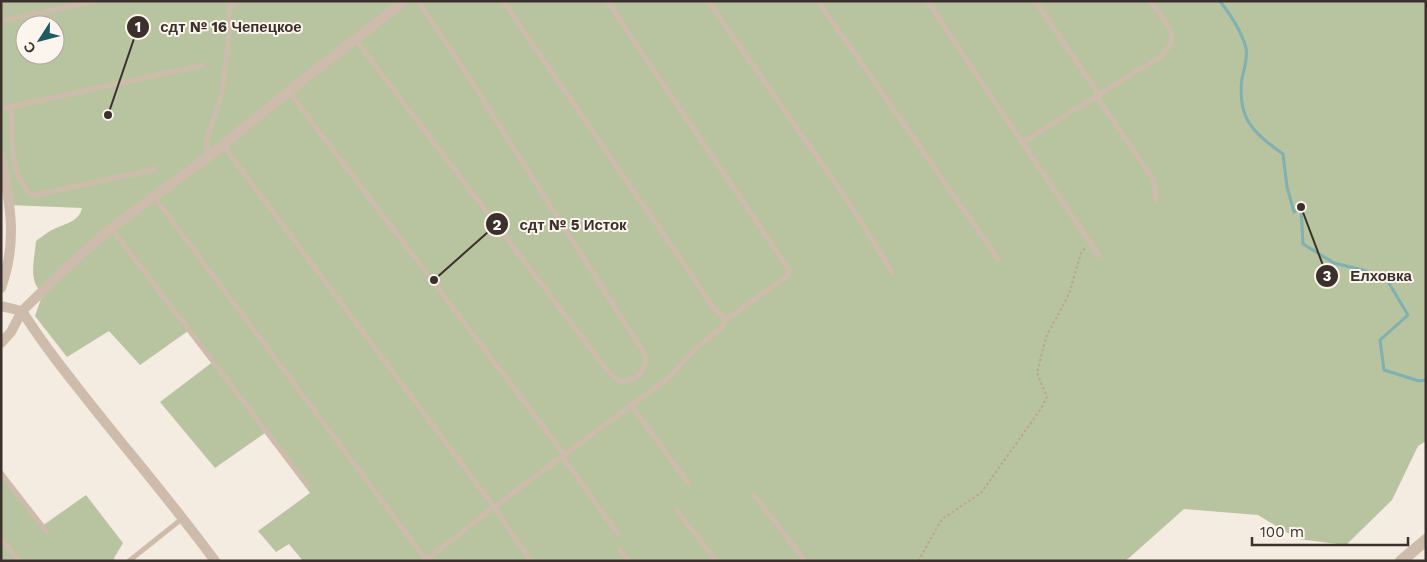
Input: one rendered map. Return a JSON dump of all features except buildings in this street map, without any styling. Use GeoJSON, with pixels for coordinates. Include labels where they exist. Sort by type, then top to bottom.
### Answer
{"type":"FeatureCollection","features":[{"type":"Feature","properties":{"kind":"street"},"geometry":{"type":"LineString","coordinates":[[1,343],[11,332],[22,311],[111,228],[155,198],[208,157],[404,1]]}},
{"type":"Feature","properties":{"kind":"street"},"geometry":{"type":"LineString","coordinates":[[1,156],[10,200],[12,230],[6,275],[1,288]]}},
{"type":"Feature","properties":{"kind":"street"},"geometry":{"type":"LineString","coordinates":[[1,306],[22,311],[37,336],[184,518],[216,561]]}},
{"type":"Feature","properties":{"kind":"street"},"geometry":{"type":"LineString","coordinates":[[1401,561],[1426,540]]}},
{"type":"Feature","properties":{"kind":"lane"},"geometry":{"type":"LineString","coordinates":[[1,21],[95,1]]}},
{"type":"Feature","properties":{"kind":"lane"},"geometry":{"type":"LineString","coordinates":[[208,157],[206,142],[222,93],[230,4],[240,1]]}},
{"type":"Feature","properties":{"kind":"lane"},"geometry":{"type":"LineString","coordinates":[[356,39],[610,374],[616,379],[624,381],[632,379],[645,368],[645,356],[457,59],[418,1]]}},
{"type":"Feature","properties":{"kind":"lane"},"geometry":{"type":"LineString","coordinates":[[503,1],[653,222],[716,311],[725,320]]}},
{"type":"Feature","properties":{"kind":"lane"},"geometry":{"type":"LineString","coordinates":[[155,198],[426,561],[494,507],[668,378],[692,352],[722,328],[725,320],[788,276],[789,270],[607,1]]}},
{"type":"Feature","properties":{"kind":"lane"},"geometry":{"type":"LineString","coordinates":[[708,1],[850,204],[892,272]]}},
{"type":"Feature","properties":{"kind":"lane"},"geometry":{"type":"LineString","coordinates":[[818,1],[998,259]]}},
{"type":"Feature","properties":{"kind":"lane"},"geometry":{"type":"LineString","coordinates":[[927,1],[1099,256]]}},
{"type":"Feature","properties":{"kind":"lane"},"geometry":{"type":"LineString","coordinates":[[1035,1],[1153,179],[1156,201]]}},
{"type":"Feature","properties":{"kind":"lane"},"geometry":{"type":"LineString","coordinates":[[1023,142],[1161,56],[1171,42],[1171,32],[1150,1]]}},
{"type":"Feature","properties":{"kind":"lane"},"geometry":{"type":"LineString","coordinates":[[1,109],[204,65]]}},
{"type":"Feature","properties":{"kind":"lane"},"geometry":{"type":"LineString","coordinates":[[289,91],[563,455],[618,534]]}},
{"type":"Feature","properties":{"kind":"lane"},"geometry":{"type":"LineString","coordinates":[[11,106],[15,165],[22,183],[31,194],[36,195],[156,169]]}},
{"type":"Feature","properties":{"kind":"lane"},"geometry":{"type":"LineString","coordinates":[[222,144],[494,507],[531,561]]}},
{"type":"Feature","properties":{"kind":"lane"},"geometry":{"type":"LineString","coordinates":[[111,228],[308,486]]}},
{"type":"Feature","properties":{"kind":"lane"},"geometry":{"type":"LineString","coordinates":[[631,405],[688,483]]}},
{"type":"Feature","properties":{"kind":"lane"},"geometry":{"type":"LineString","coordinates":[[1,473],[47,532]]}},
{"type":"Feature","properties":{"kind":"lane"},"geometry":{"type":"LineString","coordinates":[[754,495],[805,561]]}},
{"type":"Feature","properties":{"kind":"lane"},"geometry":{"type":"LineString","coordinates":[[676,509],[716,561]]}},
{"type":"Feature","properties":{"kind":"lane"},"geometry":{"type":"LineString","coordinates":[[130,561],[184,518]]}},
{"type":"Feature","properties":{"kind":"lane"},"geometry":{"type":"LineString","coordinates":[[1,539],[19,561]]}},
{"type":"Feature","properties":{"kind":"lane"},"geometry":{"type":"LineString","coordinates":[[620,550],[629,561]]}},
{"type":"Feature","properties":{"kind":"path"},"geometry":{"type":"LineString","coordinates":[[918,561],[942,519],[981,493],[1040,410],[1047,397],[1037,373],[1046,337],[1069,294],[1081,253],[1090,242]]}},
{"type":"Feature","properties":{"kind":"green space"},"geometry":{"type":"Polygon","coordinates":[[[1,1],[1426,1],[1426,441],[1418,446],[1392,500],[1346,545],[1298,539],[1258,515],[1184,509],[1124,561],[303,561],[289,544],[276,552],[258,531],[310,493],[265,433],[215,468],[160,402],[214,361],[188,331],[140,365],[109,331],[67,357],[35,316],[43,293],[35,283],[33,269],[36,241],[51,230],[75,219],[82,208],[9,205],[1,167],[1,1]]]}},
{"type":"Feature","properties":{"kind":"green space"},"geometry":{"type":"Polygon","coordinates":[[[1,469],[42,526],[86,495],[123,543],[114,558],[115,561],[1,561],[1,469]]]}},
{"type":"Feature","properties":{"kind":"waterway"},"geometry":{"type":"LineString","coordinates":[[1220,1],[1232,18],[1246,48],[1241,92],[1245,114],[1255,131],[1283,154],[1287,187],[1294,212],[1301,207],[1303,244],[1334,263],[1363,270],[1387,280],[1408,315],[1380,340],[1384,370],[1419,381],[1426,380]]}},
{"type":"Feature","properties":{"kind":"place","name":"сдт № 16 Чепецкое"},"geometry":{"type":"Point","coordinates":[108,115]}},
{"type":"Feature","properties":{"kind":"place","name":"Елховка"},"geometry":{"type":"Point","coordinates":[1301,207]}},
{"type":"Feature","properties":{"kind":"place","name":"сдт № 5 Исток"},"geometry":{"type":"Point","coordinates":[434,280]}}]}
